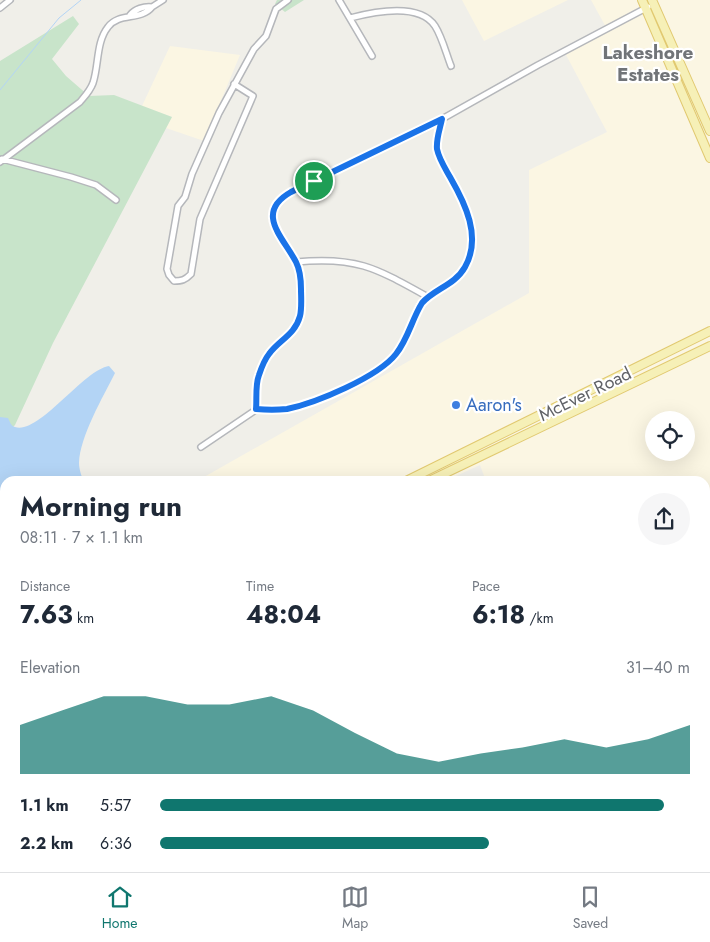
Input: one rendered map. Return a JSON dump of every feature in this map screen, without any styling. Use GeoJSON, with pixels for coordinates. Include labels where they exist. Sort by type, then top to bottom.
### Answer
{"type":"FeatureCollection","features":[{"type":"Feature","properties":{"kind":"main road"},"geometry":{"type":"LineString","coordinates":[[653,2],[710,131]]}},
{"type":"Feature","properties":{"kind":"main road"},"geometry":{"type":"LineString","coordinates":[[644,4],[710,158]]}},
{"type":"Feature","properties":{"kind":"main road"},"geometry":{"type":"LineString","coordinates":[[688,106],[698,102]]}},
{"type":"Feature","properties":{"kind":"main road","name":"McEver Road"},"geometry":{"type":"LineString","coordinates":[[416,476],[710,331]]}},
{"type":"Feature","properties":{"kind":"main road","name":"McEver Road"},"geometry":{"type":"LineString","coordinates":[[439,476],[710,346]]}},
{"type":"Feature","properties":{"kind":"main road"},"geometry":{"type":"LineString","coordinates":[[589,404],[597,396],[642,372],[647,363]]}},
{"type":"Feature","properties":{"kind":"street"},"geometry":{"type":"LineString","coordinates":[[0,8],[10,0]]}},
{"type":"Feature","properties":{"kind":"street"},"geometry":{"type":"LineString","coordinates":[[1,161],[80,102],[88,93],[93,83],[98,54],[106,29],[114,20],[149,12],[152,7],[163,0]]}},
{"type":"Feature","properties":{"kind":"street"},"geometry":{"type":"LineString","coordinates":[[234,84],[253,96],[200,219],[191,274],[186,280],[174,280],[169,275],[167,269],[178,206],[185,197],[192,174],[211,130],[234,84],[254,50],[266,36],[276,9],[288,0]]}},
{"type":"Feature","properties":{"kind":"street"},"geometry":{"type":"LineString","coordinates":[[340,0],[372,56]]}},
{"type":"Feature","properties":{"kind":"street"},"geometry":{"type":"LineString","coordinates":[[256,409],[258,376],[269,354],[295,328],[300,316],[300,275],[296,262],[274,224],[273,212],[278,201],[291,192],[442,119],[644,4],[653,2]]}},
{"type":"Feature","properties":{"kind":"street"},"geometry":{"type":"LineString","coordinates":[[350,18],[394,10],[406,11],[429,19],[435,26],[451,66]]}},
{"type":"Feature","properties":{"kind":"street"},"geometry":{"type":"LineString","coordinates":[[200,447],[256,409],[287,409],[308,403],[357,382],[381,367],[399,351],[417,311],[428,297],[458,276],[465,267],[470,256],[470,219],[464,201],[438,154],[438,138],[442,119]]}},
{"type":"Feature","properties":{"kind":"street"},"geometry":{"type":"LineString","coordinates":[[1,161],[71,177],[96,185],[116,200]]}},
{"type":"Feature","properties":{"kind":"street"},"geometry":{"type":"LineString","coordinates":[[296,262],[340,261],[366,266],[389,275],[428,297]]}},
{"type":"Feature","properties":{"kind":"shaded area"},"geometry":{"type":"Polygon","coordinates":[[[462,0],[568,0],[484,41],[462,0]]]}},
{"type":"Feature","properties":{"kind":"shaded area"},"geometry":{"type":"Polygon","coordinates":[[[591,0],[710,0],[710,476],[484,476],[480,465],[456,476],[206,476],[529,293],[529,170],[607,132],[565,53],[607,29],[591,0]]]}},
{"type":"Feature","properties":{"kind":"shaded area"},"geometry":{"type":"Polygon","coordinates":[[[170,46],[240,55],[204,141],[166,128],[172,117],[142,106],[170,46]]]}},
{"type":"Feature","properties":{"kind":"green space"},"geometry":{"type":"Polygon","coordinates":[[[277,0],[304,0],[285,12],[275,4],[277,0]]]}},
{"type":"Feature","properties":{"kind":"green space"},"geometry":{"type":"Polygon","coordinates":[[[73,16],[79,24],[52,59],[66,76],[89,96],[114,95],[172,117],[53,343],[15,425],[0,441],[0,61],[73,16]]]}},
{"type":"Feature","properties":{"kind":"water"},"geometry":{"type":"Polygon","coordinates":[[[109,366],[115,373],[83,441],[79,463],[82,476],[0,476],[0,417],[8,418],[15,427],[25,427],[48,412],[98,370],[109,366]]]}},
{"type":"Feature","properties":{"kind":"waterway"},"geometry":{"type":"LineString","coordinates":[[0,90],[59,18],[81,0]]}},
{"type":"Feature","properties":{"kind":"place","name":"Aaron's"},"geometry":{"type":"Point","coordinates":[456,405]}},
{"type":"Feature","properties":{"kind":"district","name":"Lakeshore Estates"},"geometry":{"type":"Point","coordinates":[648,63]}},
{"type":"Feature","properties":{"kind":"route"},"geometry":{"type":"LineString","coordinates":[[442,119],[438,138],[438,154],[464,201],[470,219],[472,230],[470,256],[458,276],[425,299],[417,311],[399,351],[381,367],[357,382],[315,401],[287,409],[256,409],[258,376],[269,354],[295,328],[300,316],[300,275],[296,262],[278,234],[272,218],[273,212],[278,201],[284,196],[314,181],[442,119]]}}]}
